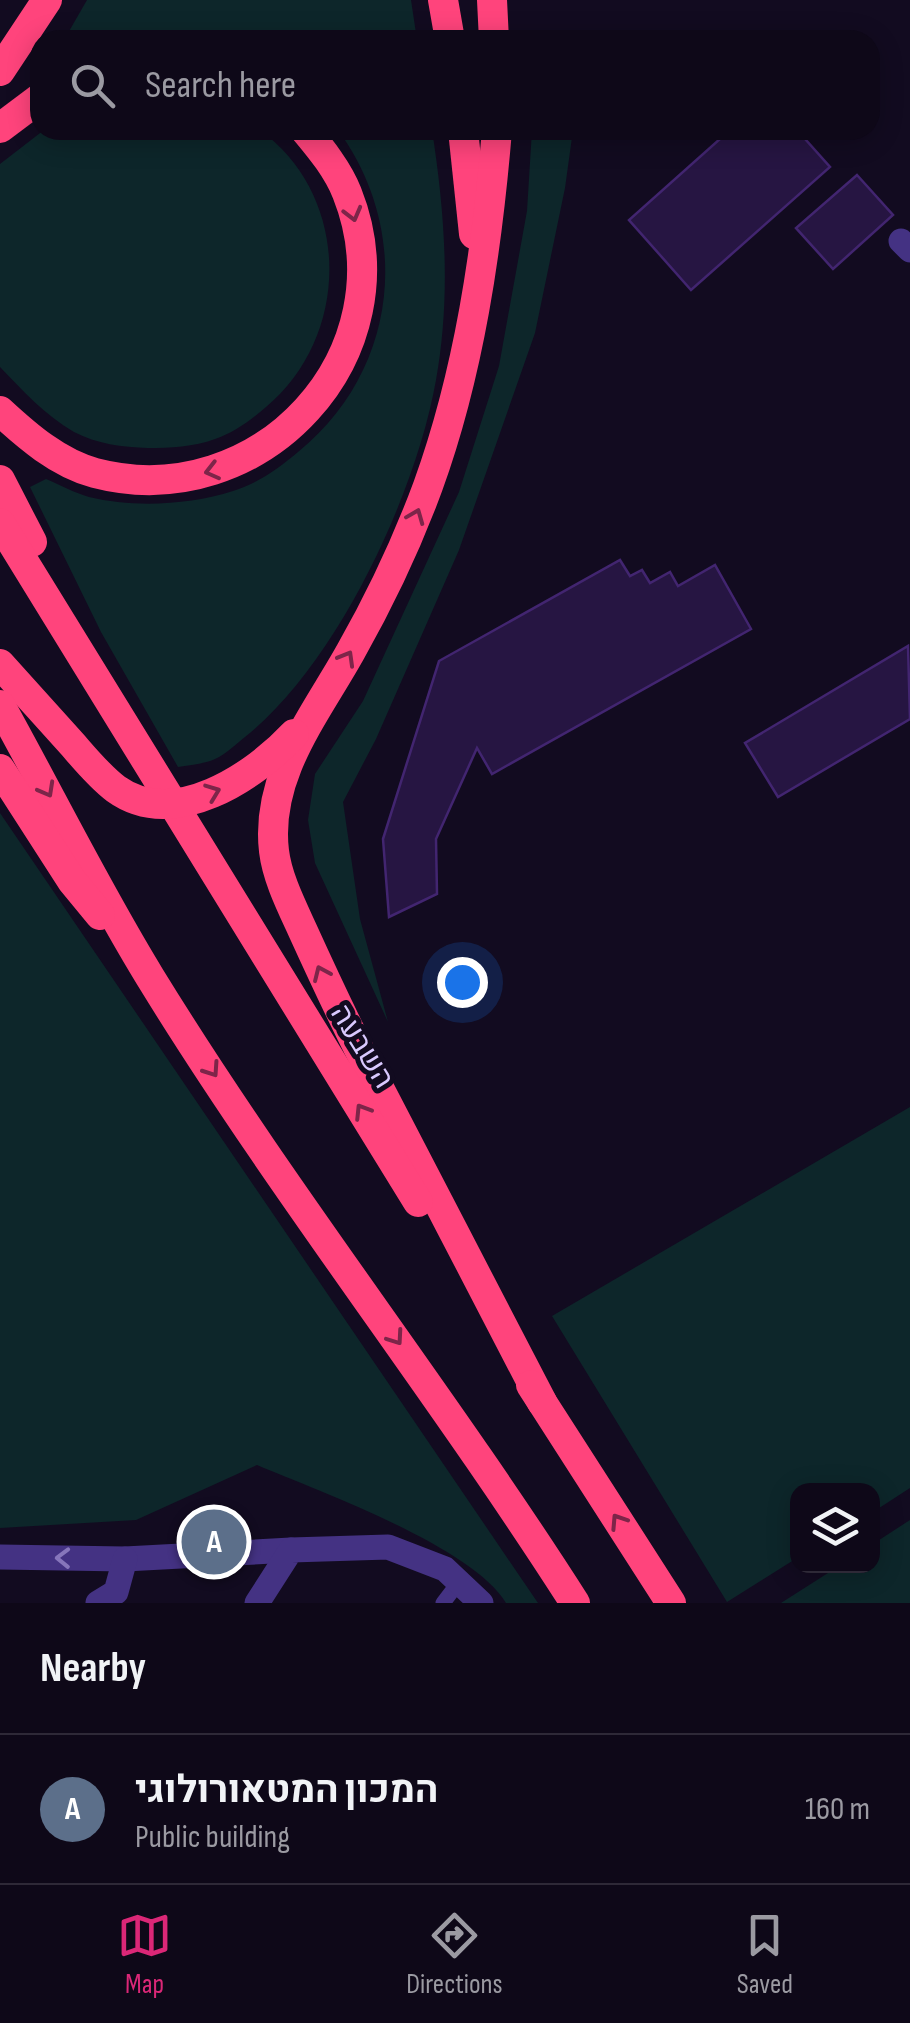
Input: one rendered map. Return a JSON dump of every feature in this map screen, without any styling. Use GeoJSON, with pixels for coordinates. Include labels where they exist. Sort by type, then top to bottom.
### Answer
{"type":"FeatureCollection","features":[{"type":"Feature","properties":{"kind":"highway"},"geometry":{"type":"LineString","coordinates":[[0,70],[47,0]]}},
{"type":"Feature","properties":{"kind":"highway"},"geometry":{"type":"LineString","coordinates":[[443,0],[448,30]]}},
{"type":"Feature","properties":{"kind":"highway"},"geometry":{"type":"LineString","coordinates":[[494,0],[494,30]]}},
{"type":"Feature","properties":{"kind":"highway"},"geometry":{"type":"LineString","coordinates":[[0,128],[30,106]]}},
{"type":"Feature","properties":{"kind":"highway"},"geometry":{"type":"LineString","coordinates":[[0,410],[58,458],[94,473],[130,477],[168,478],[227,467],[253,455],[301,418],[340,364],[351,334],[361,274],[359,240],[347,192],[313,140]]}},
{"type":"Feature","properties":{"kind":"highway"},"geometry":{"type":"LineString","coordinates":[[464,140],[474,233],[475,292]]}},
{"type":"Feature","properties":{"kind":"highway"},"geometry":{"type":"LineString","coordinates":[[495,140],[492,193],[462,369],[428,485],[376,605],[282,775],[274,810],[274,853],[289,900],[333,999],[542,1402]]}},
{"type":"Feature","properties":{"kind":"highway"},"geometry":{"type":"LineString","coordinates":[[0,480],[122,718]]}},
{"type":"Feature","properties":{"kind":"highway","name":"השבעה"},"geometry":{"type":"LineString","coordinates":[[0,523],[542,1402],[672,1603]]}},
{"type":"Feature","properties":{"kind":"highway"},"geometry":{"type":"LineString","coordinates":[[0,664],[118,791],[142,801],[172,802],[210,796],[240,781],[281,747],[316,709]]}},
{"type":"Feature","properties":{"kind":"highway"},"geometry":{"type":"LineString","coordinates":[[0,705],[150,976],[296,1195],[503,1491],[575,1603]]}},
{"type":"Feature","properties":{"kind":"highway"},"geometry":{"type":"LineString","coordinates":[[0,769],[72,881]]}},
{"type":"Feature","properties":{"kind":"highway"},"geometry":{"type":"LineString","coordinates":[[0,790],[150,976]]}},
{"type":"Feature","properties":{"kind":"street"},"geometry":{"type":"LineString","coordinates":[[0,1557],[125,1560],[388,1547],[445,1570],[481,1603]]}},
{"type":"Feature","properties":{"kind":"street"},"geometry":{"type":"LineString","coordinates":[[257,1603],[290,1550]]}},
{"type":"Feature","properties":{"kind":"street"},"geometry":{"type":"LineString","coordinates":[[98,1603],[116,1592],[125,1560]]}},
{"type":"Feature","properties":{"kind":"lane"},"geometry":{"type":"LineString","coordinates":[[443,1603],[459,1582]]}},
{"type":"Feature","properties":{"kind":"green space"},"geometry":{"type":"Polygon","coordinates":[[[87,0],[411,0],[416,30],[70,30],[87,0]]]}},
{"type":"Feature","properties":{"kind":"green space"},"geometry":{"type":"Polygon","coordinates":[[[31,140],[271,140],[290,158],[312,192],[325,228],[329,267],[326,306],[314,343],[294,377],[242,426],[199,444],[119,446],[74,432],[54,418],[0,367],[0,164],[31,140]]]}},
{"type":"Feature","properties":{"kind":"green space"},"geometry":{"type":"Polygon","coordinates":[[[344,140],[433,140],[443,224],[444,318],[436,380],[411,474],[368,574],[311,666],[279,705],[227,752],[211,761],[178,767],[101,632],[30,487],[46,479],[106,500],[180,502],[242,488],[298,452],[332,419],[357,382],[374,342],[384,299],[385,256],[377,212],[362,170],[344,140]]]}},
{"type":"Feature","properties":{"kind":"green space"},"geometry":{"type":"Polygon","coordinates":[[[531,140],[572,140],[535,333],[459,550],[376,739],[343,802],[360,919],[388,1022],[315,863],[308,820],[315,774],[363,701],[459,492],[499,366],[527,211],[531,140]]]}},
{"type":"Feature","properties":{"kind":"green space"},"geometry":{"type":"Polygon","coordinates":[[[0,813],[538,1603],[506,1603],[462,1561],[429,1542],[354,1505],[257,1465],[136,1520],[0,1528],[0,813]]]}},
{"type":"Feature","properties":{"kind":"green space"},"geometry":{"type":"Polygon","coordinates":[[[910,1107],[910,1488],[880,1507],[880,1483],[790,1483],[790,1562],[727,1602],[552,1316],[910,1107]]]}},
{"type":"Feature","properties":{"kind":"green space"},"geometry":{"type":"Polygon","coordinates":[[[910,1520],[910,1603],[781,1603],[828,1573],[880,1573],[880,1539],[910,1520]]]}},
{"type":"Feature","properties":{"kind":"building"},"geometry":{"type":"Polygon","coordinates":[[[719,140],[806,140],[830,167],[691,290],[629,220],[719,140]]]}},
{"type":"Feature","properties":{"kind":"building"},"geometry":{"type":"Polygon","coordinates":[[[857,175],[893,215],[833,269],[796,228],[857,175]]]}},
{"type":"Feature","properties":{"kind":"building"},"geometry":{"type":"Polygon","coordinates":[[[620,560],[630,576],[642,570],[650,583],[670,572],[678,586],[715,565],[751,629],[492,774],[477,748],[436,839],[437,894],[389,917],[383,839],[439,661],[620,560]]]}},
{"type":"Feature","properties":{"kind":"building"},"geometry":{"type":"Polygon","coordinates":[[[908,646],[910,719],[778,797],[745,743],[908,646]]]}},
{"type":"Feature","properties":{"kind":"place","name":"המכון המטאורולוגי"},"geometry":{"type":"Point","coordinates":[214,1542]}}]}
